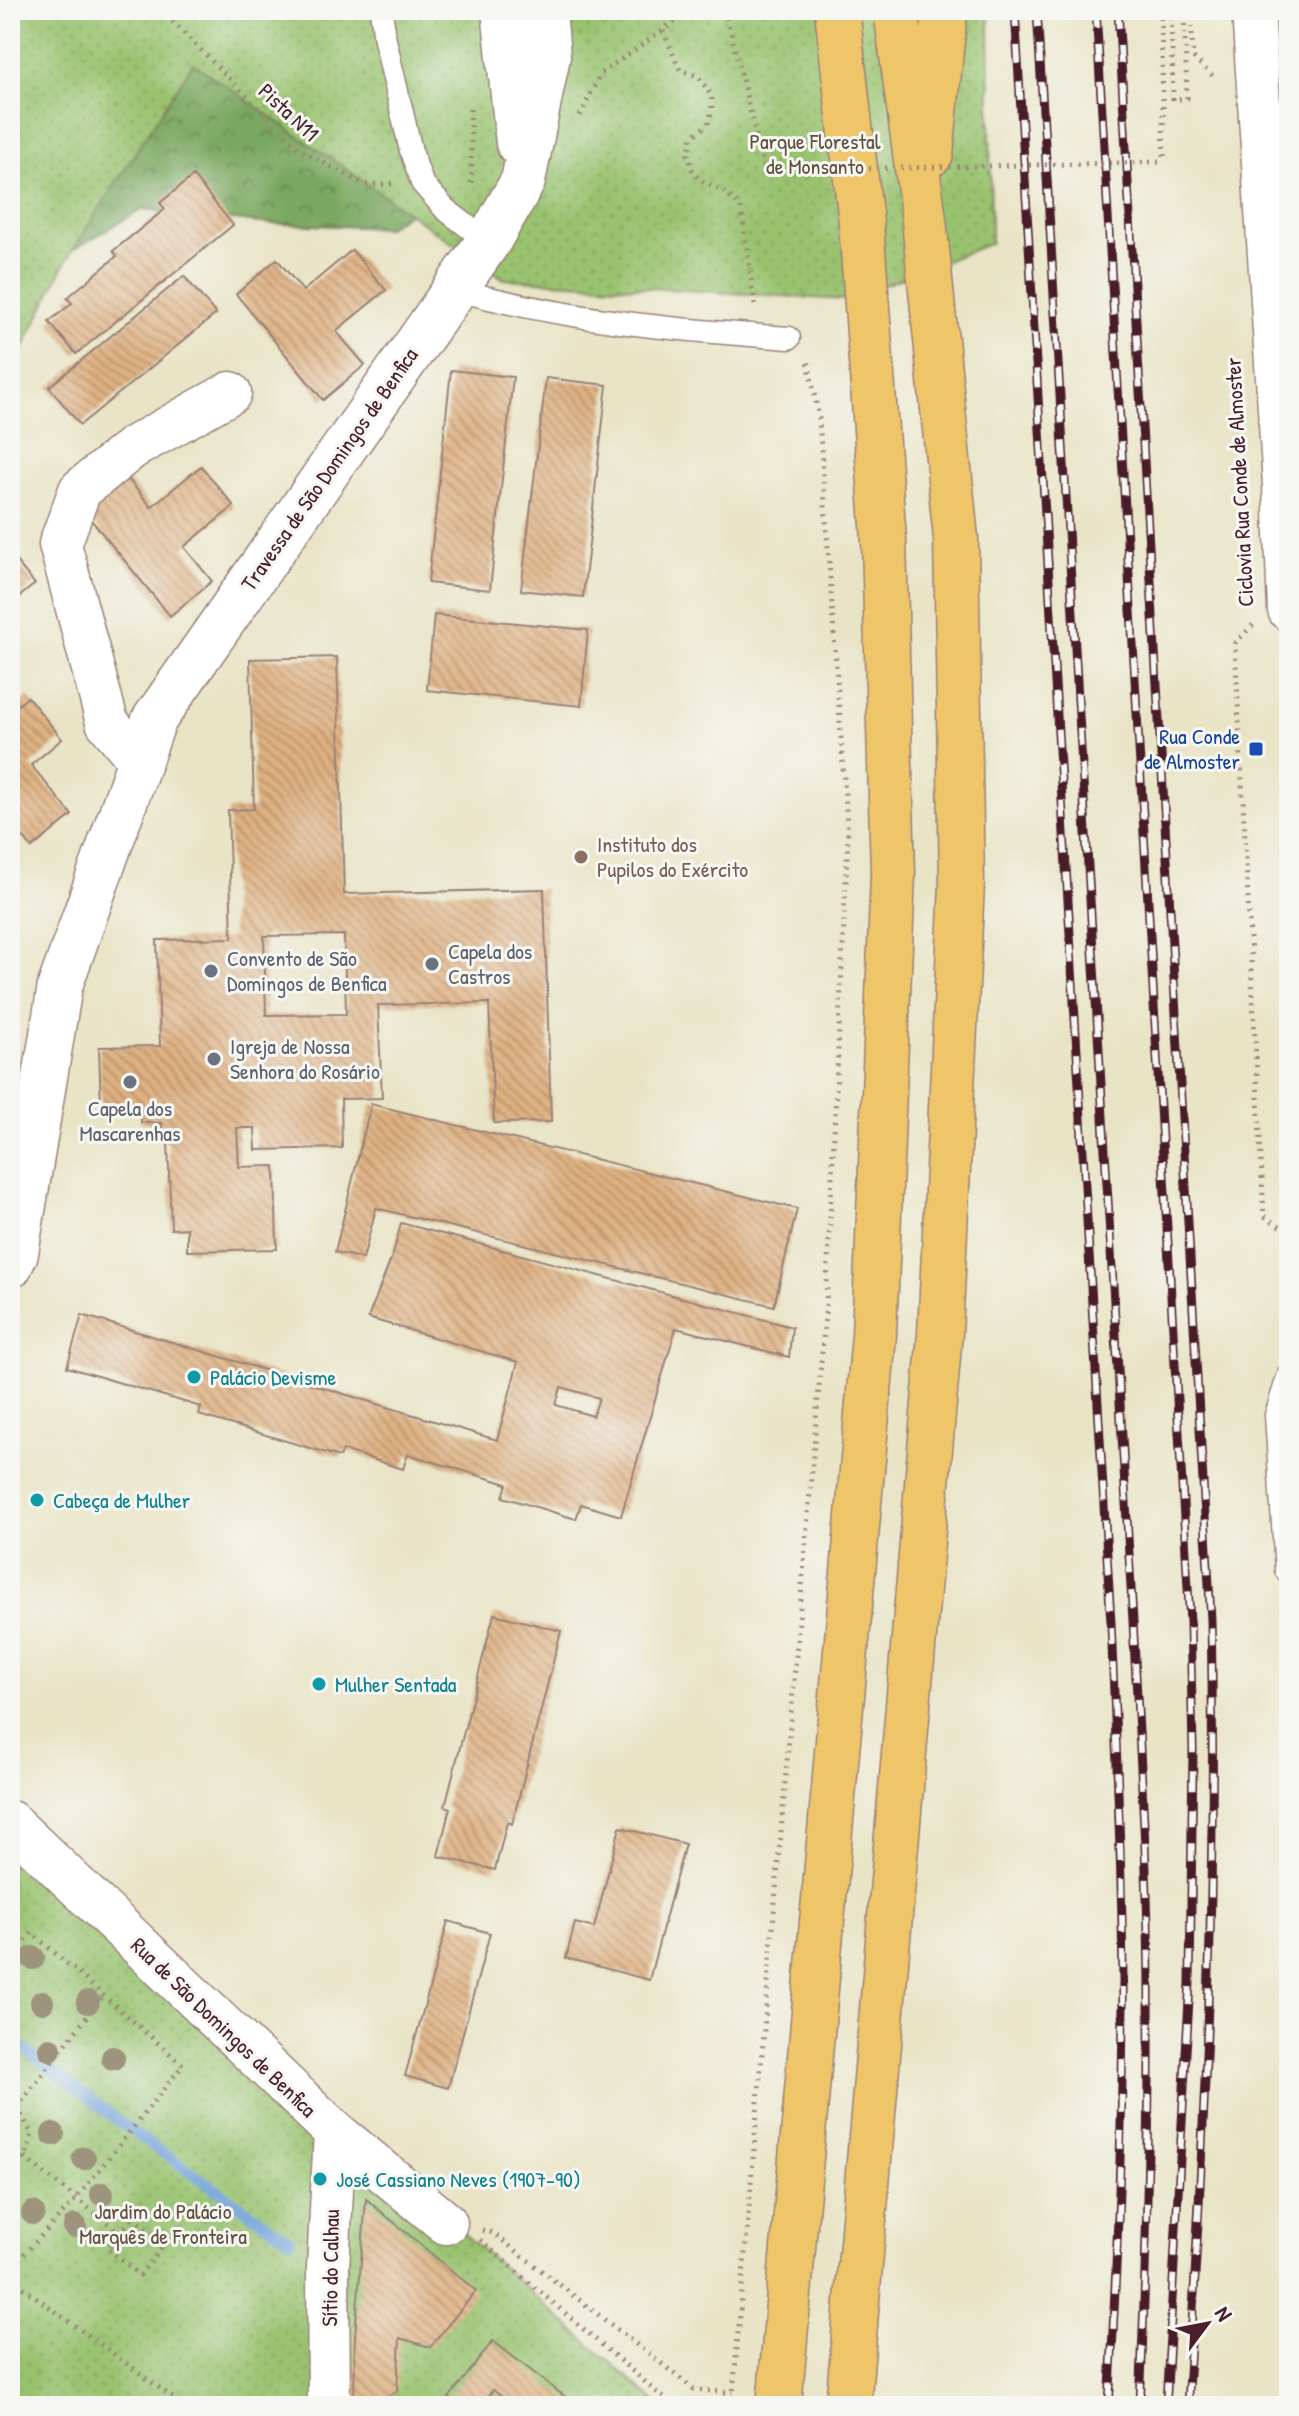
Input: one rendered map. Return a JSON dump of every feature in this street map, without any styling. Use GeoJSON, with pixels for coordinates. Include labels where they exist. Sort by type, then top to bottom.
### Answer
{"type":"FeatureCollection","features":[{"type":"Feature","properties":{"kind":"highway"},"geometry":{"type":"LineString","coordinates":[[779,2406],[874,1335],[893,874],[884,540],[861,223],[837,10]]}},
{"type":"Feature","properties":{"kind":"highway"},"geometry":{"type":"LineString","coordinates":[[848,2406],[940,1333],[962,884],[956,539],[924,220],[896,10]]}},
{"type":"Feature","properties":{"kind":"highway"},"geometry":{"type":"LineString","coordinates":[[924,220],[945,10]]}},
{"type":"Feature","properties":{"kind":"street"},"geometry":{"type":"LineString","coordinates":[[504,10],[523,181]]}},
{"type":"Feature","properties":{"kind":"street","name":"Travessa de São Domingos de Benfica"},"geometry":{"type":"LineString","coordinates":[[10,1266],[16,1253],[60,986],[154,720],[488,242],[523,181],[548,56],[544,10]]}},
{"type":"Feature","properties":{"kind":"street"},"geometry":{"type":"LineString","coordinates":[[1253,10],[1286,485],[1275,613]]}},
{"type":"Feature","properties":{"kind":"street"},"geometry":{"type":"LineString","coordinates":[[138,759],[107,722],[60,544],[80,490],[132,448],[230,393]]}},
{"type":"Feature","properties":{"kind":"street","name":"Rua de São Domingos de Benfica"},"geometry":{"type":"LineString","coordinates":[[10,1822],[335,2132],[446,2223]]}},
{"type":"Feature","properties":{"kind":"street","name":"Sítio do Calhau"},"geometry":{"type":"LineString","coordinates":[[328,2406],[328,2268],[335,2132]]}},
{"type":"Feature","properties":{"kind":"lane"},"geometry":{"type":"LineString","coordinates":[[381,10],[411,151],[422,183],[445,209],[488,242]]}},
{"type":"Feature","properties":{"kind":"lane"},"geometry":{"type":"LineString","coordinates":[[455,289],[486,298],[650,328],[789,338]]}},
{"type":"Feature","properties":{"kind":"lane"},"geometry":{"type":"LineString","coordinates":[[1289,1374],[1276,1415],[1286,1570],[1289,1574]]}},
{"type":"Feature","properties":{"kind":"path","name":"Pista N11"},"geometry":{"type":"LineString","coordinates":[[161,10],[299,149],[365,185],[422,183]]}},
{"type":"Feature","properties":{"kind":"path"},"geometry":{"type":"LineString","coordinates":[[663,31],[676,10]]}},
{"type":"Feature","properties":{"kind":"path"},"geometry":{"type":"LineString","coordinates":[[579,117],[600,74],[692,10]]}},
{"type":"Feature","properties":{"kind":"path"},"geometry":{"type":"LineString","coordinates":[[725,10],[765,171],[1164,162],[1161,10]]}},
{"type":"Feature","properties":{"kind":"path"},"geometry":{"type":"LineString","coordinates":[[1171,10],[1173,100],[1187,98],[1184,10]]}},
{"type":"Feature","properties":{"kind":"path"},"geometry":{"type":"LineString","coordinates":[[1191,10],[1193,57],[1222,84]]}},
{"type":"Feature","properties":{"kind":"path"},"geometry":{"type":"LineString","coordinates":[[663,31],[680,70],[698,76],[712,96],[708,124],[692,137],[688,155],[692,169],[700,180],[722,191],[741,207],[753,301],[760,316],[771,328],[805,346],[819,418],[848,837],[826,1304],[732,2406]]}},
{"type":"Feature","properties":{"kind":"path"},"geometry":{"type":"LineString","coordinates":[[445,209],[472,190],[469,99]]}},
{"type":"Feature","properties":{"kind":"path","name":"Ciclovia Rua Conde de Almoster"},"geometry":{"type":"LineString","coordinates":[[1275,613],[1235,643],[1264,1216],[1289,1232]]}},
{"type":"Feature","properties":{"kind":"path"},"geometry":{"type":"LineString","coordinates":[[10,1959],[32,1933],[183,2065],[76,2199],[10,2269]]}},
{"type":"Feature","properties":{"kind":"path"},"geometry":{"type":"LineString","coordinates":[[10,2167],[25,2158],[32,2134],[14,2106],[44,2073],[103,1996]]}},
{"type":"Feature","properties":{"kind":"path"},"geometry":{"type":"LineString","coordinates":[[25,2158],[120,2233]]}},
{"type":"Feature","properties":{"kind":"path"},"geometry":{"type":"LineString","coordinates":[[133,2217],[165,2244],[140,2275],[107,2248],[120,2233],[133,2217]]}},
{"type":"Feature","properties":{"kind":"path"},"geometry":{"type":"LineString","coordinates":[[446,2223],[493,2233],[694,2389],[733,2393]]}},
{"type":"Feature","properties":{"kind":"path"},"geometry":{"type":"LineString","coordinates":[[446,2223],[479,2239],[673,2406]]}},
{"type":"Feature","properties":{"kind":"path"},"geometry":{"type":"LineString","coordinates":[[10,2278],[184,2406]]}},
{"type":"Feature","properties":{"kind":"green space"},"geometry":{"type":"Polygon","coordinates":[[[10,10],[451,10],[453,183],[386,228],[260,223],[143,209],[10,286],[10,10]]]}},
{"type":"Feature","properties":{"kind":"green space","name":"Parque Florestal de Monsanto"},"geometry":{"type":"Polygon","coordinates":[[[10,10],[989,10],[991,243],[846,300],[504,279],[193,63],[67,259],[10,375],[10,10]]]}},
{"type":"Feature","properties":{"kind":"green space","name":"Jardim do Palácio Marquês de Fronteira"},"geometry":{"type":"Polygon","coordinates":[[[10,1818],[374,2155],[660,2406],[10,2406],[10,1818]]]}},
{"type":"Feature","properties":{"kind":"building"},"geometry":{"type":"Polygon","coordinates":[[[193,176],[233,225],[76,354],[49,322],[72,303],[67,298],[117,256],[113,251],[165,209],[160,203],[193,176]]]}},
{"type":"Feature","properties":{"kind":"building"},"geometry":{"type":"Polygon","coordinates":[[[352,250],[386,290],[336,331],[365,365],[323,400],[236,294],[277,259],[303,291],[352,250]]]}},
{"type":"Feature","properties":{"kind":"building"},"geometry":{"type":"Polygon","coordinates":[[[184,276],[216,314],[80,425],[49,387],[184,276]]]}},
{"type":"Feature","properties":{"kind":"building"},"geometry":{"type":"Polygon","coordinates":[[[451,370],[513,377],[490,590],[428,583],[451,370]]]}},
{"type":"Feature","properties":{"kind":"building"},"geometry":{"type":"Polygon","coordinates":[[[546,378],[607,385],[583,597],[521,590],[546,378]]]}},
{"type":"Feature","properties":{"kind":"building"},"geometry":{"type":"Polygon","coordinates":[[[201,466],[234,506],[184,547],[212,581],[170,616],[83,510],[125,475],[151,507],[201,466]]]}},
{"type":"Feature","properties":{"kind":"building"},"geometry":{"type":"Polygon","coordinates":[[[10,554],[35,584],[10,604],[10,554]]]}},
{"type":"Feature","properties":{"kind":"building"},"geometry":{"type":"Polygon","coordinates":[[[434,615],[588,630],[581,706],[427,690],[434,615]]]}},
{"type":"Feature","properties":{"kind":"building","name":"Convento de São Domingos de Benfica"},"geometry":{"type":"Polygon","coordinates":[[[337,657],[344,894],[544,889],[551,1122],[494,1123],[489,1003],[378,1005],[382,1098],[341,1099],[342,1148],[256,1150],[255,1128],[237,1128],[239,1167],[275,1166],[277,1249],[187,1251],[187,1228],[171,1229],[168,1141],[163,1141],[162,1123],[141,1123],[141,1108],[101,1109],[99,1047],[160,1046],[157,940],[232,938],[228,810],[254,809],[250,659],[337,657]],[[344,935],[264,936],[266,1015],[346,1014],[344,935]]]}},
{"type":"Feature","properties":{"kind":"building"},"geometry":{"type":"Polygon","coordinates":[[[28,697],[62,739],[31,765],[72,815],[32,848],[10,821],[10,712],[28,697]]]}},
{"type":"Feature","properties":{"kind":"building"},"geometry":{"type":"Polygon","coordinates":[[[371,1104],[797,1209],[774,1306],[376,1208],[363,1259],[335,1252],[371,1104]]]}},
{"type":"Feature","properties":{"kind":"building","name":"Palácio Devisme"},"geometry":{"type":"Polygon","coordinates":[[[401,1223],[792,1327],[789,1357],[676,1328],[621,1516],[581,1504],[576,1519],[503,1497],[507,1484],[408,1454],[403,1469],[343,1450],[340,1457],[199,1415],[201,1407],[67,1367],[82,1315],[497,1440],[518,1362],[368,1318],[393,1254],[401,1223]],[[561,1387],[556,1405],[593,1416],[599,1398],[561,1387]]]}},
{"type":"Feature","properties":{"kind":"building"},"geometry":{"type":"Polygon","coordinates":[[[494,1614],[561,1631],[512,1824],[507,1822],[495,1870],[438,1856],[450,1808],[445,1806],[494,1614]]]}},
{"type":"Feature","properties":{"kind":"building"},"geometry":{"type":"Polygon","coordinates":[[[620,1827],[685,1844],[649,1980],[566,1958],[575,1923],[594,1928],[620,1827]]]}},
{"type":"Feature","properties":{"kind":"building"},"geometry":{"type":"Polygon","coordinates":[[[448,1921],[490,1933],[448,2088],[405,2076],[448,1921]]]}},
{"type":"Feature","properties":{"kind":"building"},"geometry":{"type":"Polygon","coordinates":[[[366,2199],[476,2291],[430,2347],[400,2338],[397,2391],[378,2402],[379,2406],[354,2406],[355,2336],[366,2199]]]}},
{"type":"Feature","properties":{"kind":"building"},"geometry":{"type":"Polygon","coordinates":[[[493,2341],[569,2400],[564,2406],[514,2406],[493,2390],[480,2406],[459,2406],[449,2398],[493,2341]]]}},
{"type":"Feature","properties":{"kind":"waterway"},"geometry":{"type":"LineString","coordinates":[[10,2038],[141,2138],[290,2240]]}},
{"type":"Feature","properties":{"kind":"railway"},"geometry":{"type":"LineString","coordinates":[[1015,10],[1111,1623],[1123,1981],[1117,2247],[1109,2406]]}},
{"type":"Feature","properties":{"kind":"railway"},"geometry":{"type":"LineString","coordinates":[[1037,10],[1145,1849],[1149,2091],[1140,2406]]}},
{"type":"Feature","properties":{"kind":"railway"},"geometry":{"type":"LineString","coordinates":[[1096,10],[1190,1622],[1193,1749],[1190,1982],[1166,2406]]}},
{"type":"Feature","properties":{"kind":"railway"},"geometry":{"type":"LineString","coordinates":[[1118,10],[1211,1620],[1211,1916],[1187,2406]]}},
{"type":"Feature","properties":{"kind":"place","name":"Rua Conde de Almoster"},"geometry":{"type":"Point","coordinates":[1256,749]}},
{"type":"Feature","properties":{"kind":"place","name":"Instituto dos Pupilos do Exército"},"geometry":{"type":"Point","coordinates":[581,857]}},
{"type":"Feature","properties":{"kind":"place","name":"Capela dos Castros"},"geometry":{"type":"Point","coordinates":[432,964]}},
{"type":"Feature","properties":{"kind":"place","name":"Convento de São Domingos de Benfica"},"geometry":{"type":"Point","coordinates":[211,971]}},
{"type":"Feature","properties":{"kind":"place","name":"Igreja de Nossa Senhora do Rosário"},"geometry":{"type":"Point","coordinates":[214,1059]}},
{"type":"Feature","properties":{"kind":"place","name":"Capela dos Mascarenhas"},"geometry":{"type":"Point","coordinates":[130,1082]}},
{"type":"Feature","properties":{"kind":"place","name":"Palácio Devisme"},"geometry":{"type":"Point","coordinates":[194,1377]}},
{"type":"Feature","properties":{"kind":"place","name":"Cabeça de Mulher"},"geometry":{"type":"Point","coordinates":[37,1500]}},
{"type":"Feature","properties":{"kind":"place","name":"Mulher Sentada"},"geometry":{"type":"Point","coordinates":[319,1684]}},
{"type":"Feature","properties":{"kind":"place","name":"José Cassiano Neves (1907-90)"},"geometry":{"type":"Point","coordinates":[320,2179]}}]}
